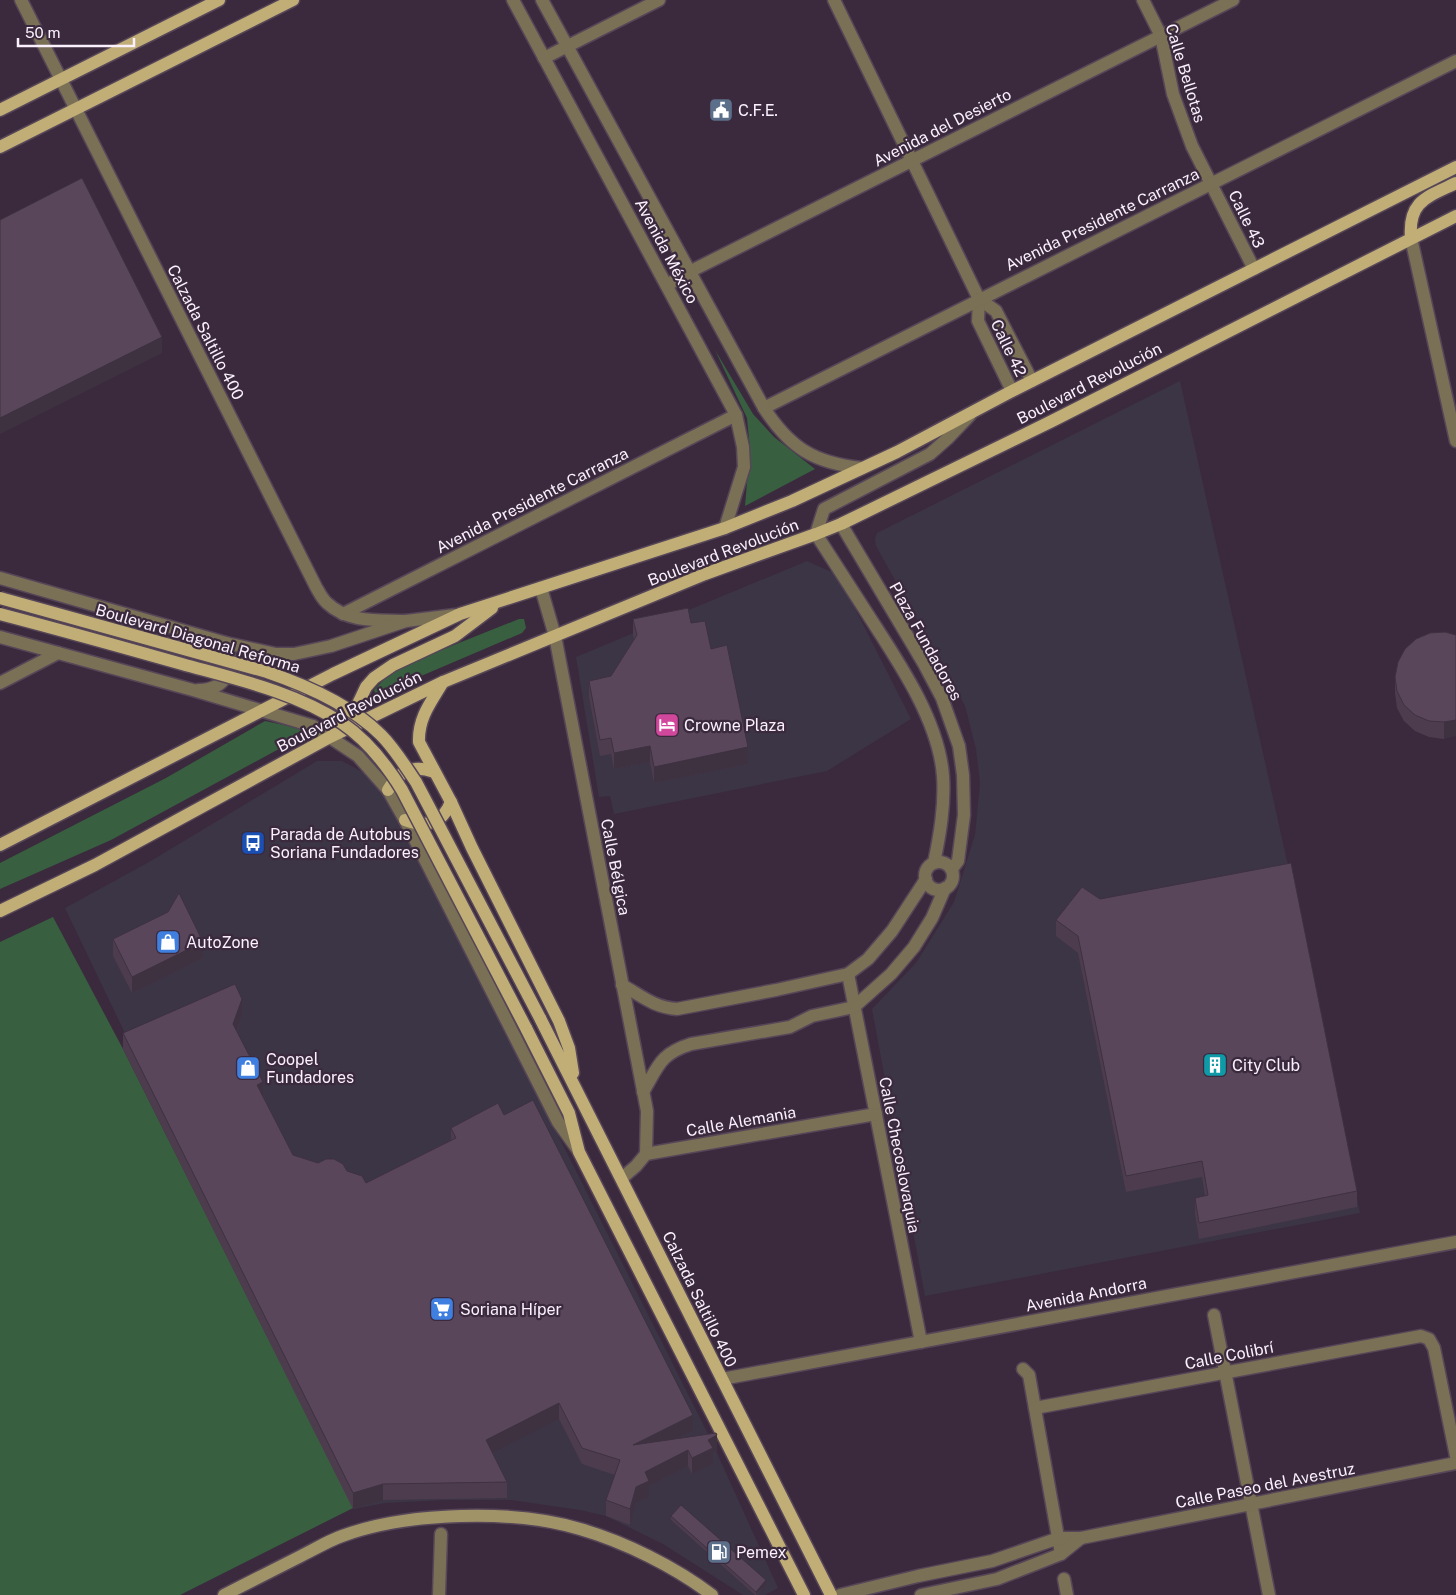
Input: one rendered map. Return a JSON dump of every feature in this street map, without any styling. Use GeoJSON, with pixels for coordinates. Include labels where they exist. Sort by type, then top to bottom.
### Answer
{"type":"FeatureCollection","features":[{"type":"Feature","properties":{"kind":"main road"},"geometry":{"type":"LineString","coordinates":[[0,110],[219,0]]}},
{"type":"Feature","properties":{"kind":"main road"},"geometry":{"type":"LineString","coordinates":[[0,147],[293,0]]}},
{"type":"Feature","properties":{"kind":"main road"},"geometry":{"type":"LineString","coordinates":[[0,845],[260,710],[460,614],[725,528],[792,501],[897,452],[1012,391],[1456,167]]}},
{"type":"Feature","properties":{"kind":"main road"},"geometry":{"type":"LineString","coordinates":[[1411,238],[1410,226],[1415,209],[1430,196],[1456,183]]}},
{"type":"Feature","properties":{"kind":"main road","name":"Boulevard Revolución"},"geometry":{"type":"LineString","coordinates":[[0,911],[95,865],[330,737],[443,682],[705,574],[841,524],[1037,428],[1456,216]]}},
{"type":"Feature","properties":{"kind":"main road","name":"Boulevard Diagonal Reforma"},"geometry":{"type":"LineString","coordinates":[[0,598],[267,672],[317,692],[353,713],[381,735],[416,782],[540,1018]]}},
{"type":"Feature","properties":{"kind":"main road"},"geometry":{"type":"LineString","coordinates":[[330,737],[357,706],[366,687],[374,678],[392,665],[455,636],[500,602]]}},
{"type":"Feature","properties":{"kind":"main road","name":"Boulevard Diagonal Reforma"},"geometry":{"type":"LineString","coordinates":[[0,614],[255,685],[293,698],[317,708],[343,723],[368,744],[389,769],[402,790],[526,1028],[569,1114],[579,1152]]}},
{"type":"Feature","properties":{"kind":"main road"},"geometry":{"type":"LineString","coordinates":[[443,682],[423,715],[419,730],[419,742],[451,802],[472,848],[559,1021],[570,1048],[576,1088]]}},
{"type":"Feature","properties":{"kind":"main road"},"geometry":{"type":"LineString","coordinates":[[388,790],[393,781],[407,771],[424,768],[434,772]]}},
{"type":"Feature","properties":{"kind":"main road"},"geometry":{"type":"LineString","coordinates":[[405,820],[415,823],[433,823],[442,818],[451,802]]}},
{"type":"Feature","properties":{"kind":"main road","name":"Calzada Saltillo 400"},"geometry":{"type":"LineString","coordinates":[[540,1018],[831,1595]]}},
{"type":"Feature","properties":{"kind":"main road"},"geometry":{"type":"LineString","coordinates":[[579,1152],[804,1595]]}},
{"type":"Feature","properties":{"kind":"main road"},"geometry":{"type":"LineString","coordinates":[[224,1595],[340,1536],[400,1521],[475,1517],[529,1519],[580,1529],[628,1547],[660,1563],[712,1595]]}},
{"type":"Feature","properties":{"kind":"street","name":"Calzada Saltillo 400"},"geometry":{"type":"LineString","coordinates":[[21,0],[316,587],[326,603],[343,614],[362,620],[406,621]]}},
{"type":"Feature","properties":{"kind":"street","name":"Avenida México"},"geometry":{"type":"LineString","coordinates":[[513,0],[736,415],[743,447],[744,467],[725,528]]}},
{"type":"Feature","properties":{"kind":"street","name":"Avenida México"},"geometry":{"type":"LineString","coordinates":[[542,0],[764,408],[777,428],[794,445],[815,457],[830,463],[862,468]]}},
{"type":"Feature","properties":{"kind":"street"},"geometry":{"type":"LineString","coordinates":[[544,58],[659,0]]}},
{"type":"Feature","properties":{"kind":"street"},"geometry":{"type":"LineString","coordinates":[[834,0],[979,299]]}},
{"type":"Feature","properties":{"kind":"street","name":"Calle Bellotas"},"geometry":{"type":"LineString","coordinates":[[1143,0],[1161,36],[1173,94],[1181,118],[1192,146],[1211,183]]}},
{"type":"Feature","properties":{"kind":"street","name":"Avenida del Desierto"},"geometry":{"type":"LineString","coordinates":[[667,285],[690,271],[1233,0]]}},
{"type":"Feature","properties":{"kind":"street","name":"Avenida Presidente Carranza"},"geometry":{"type":"LineString","coordinates":[[764,408],[1456,62]]}},
{"type":"Feature","properties":{"kind":"street","name":"Calle 43"},"geometry":{"type":"LineString","coordinates":[[1211,183],[1254,269]]}},
{"type":"Feature","properties":{"kind":"street"},"geometry":{"type":"LineString","coordinates":[[1411,238],[1456,441]]}},
{"type":"Feature","properties":{"kind":"street","name":"Calle 42"},"geometry":{"type":"LineString","coordinates":[[979,299],[996,311],[1032,381]]}},
{"type":"Feature","properties":{"kind":"street","name":"Calle 42"},"geometry":{"type":"LineString","coordinates":[[979,299],[978,320],[1012,391]]}},
{"type":"Feature","properties":{"kind":"street"},"geometry":{"type":"LineString","coordinates":[[816,534],[824,509],[930,454],[972,412]]}},
{"type":"Feature","properties":{"kind":"street","name":"Avenida Presidente Carranza"},"geometry":{"type":"LineString","coordinates":[[343,614],[736,415]]}},
{"type":"Feature","properties":{"kind":"street","name":"Plaza Fundadores"},"geometry":{"type":"LineString","coordinates":[[841,524],[924,664],[942,698],[960,746],[964,815],[958,861],[952,869]]}},
{"type":"Feature","properties":{"kind":"street","name":"Plaza Fundadores"},"geometry":{"type":"LineString","coordinates":[[816,534],[906,674],[923,709],[936,743],[943,774],[944,805],[934,863]]}},
{"type":"Feature","properties":{"kind":"street"},"geometry":{"type":"LineString","coordinates":[[0,578],[226,643],[276,654],[294,654],[331,646],[406,621],[460,614]]}},
{"type":"Feature","properties":{"kind":"street","name":"Calle Bélgica"},"geometry":{"type":"LineString","coordinates":[[542,588],[555,636],[647,1110],[646,1154]]}},
{"type":"Feature","properties":{"kind":"street"},"geometry":{"type":"LineString","coordinates":[[0,637],[193,690],[313,726],[358,756],[388,790],[405,820],[558,1122],[579,1152]]}},
{"type":"Feature","properties":{"kind":"street"},"geometry":{"type":"LineString","coordinates":[[193,690],[208,690],[220,683],[225,677],[229,671],[231,657],[226,643]]}},
{"type":"Feature","properties":{"kind":"street"},"geometry":{"type":"LineString","coordinates":[[0,682],[58,653]]}},
{"type":"Feature","properties":{"kind":"street"},"geometry":{"type":"LineString","coordinates":[[906,674],[924,664]]}},
{"type":"Feature","properties":{"kind":"street"},"geometry":{"type":"LineString","coordinates":[[622,985],[653,1004],[663,1008],[677,1008],[776,990],[848,974],[868,959],[892,931],[926,879],[928,868],[934,863],[944,862],[952,869],[953,879],[948,886],[940,890],[931,887],[926,879]]}},
{"type":"Feature","properties":{"kind":"street"},"geometry":{"type":"LineString","coordinates":[[643,1092],[665,1056],[676,1049],[691,1044],[790,1027],[812,1016],[854,1007],[891,974],[914,947],[932,918],[945,888]]}},
{"type":"Feature","properties":{"kind":"street","name":"Calle Checoslovaquia"},"geometry":{"type":"LineString","coordinates":[[848,974],[921,1342]]}},
{"type":"Feature","properties":{"kind":"street","name":"Calle Alemania"},"geometry":{"type":"LineString","coordinates":[[646,1154],[876,1114]]}},
{"type":"Feature","properties":{"kind":"street"},"geometry":{"type":"LineString","coordinates":[[622,1178],[646,1154]]}},
{"type":"Feature","properties":{"kind":"street","name":"Avenida Andorra"},"geometry":{"type":"LineString","coordinates":[[722,1379],[1456,1242]]}},
{"type":"Feature","properties":{"kind":"street"},"geometry":{"type":"LineString","coordinates":[[1214,1316],[1269,1595]]}},
{"type":"Feature","properties":{"kind":"street","name":"Calle Colibrí"},"geometry":{"type":"LineString","coordinates":[[1035,1408],[1421,1336],[1429,1340],[1434,1348],[1456,1456]]}},
{"type":"Feature","properties":{"kind":"street"},"geometry":{"type":"LineString","coordinates":[[1023,1369],[1029,1374],[1059,1538],[1060,1554]]}},
{"type":"Feature","properties":{"kind":"street","name":"Calle Paseo del Avestruz"},"geometry":{"type":"LineString","coordinates":[[840,1595],[992,1561],[1059,1538],[1081,1538],[1456,1463]]}},
{"type":"Feature","properties":{"kind":"street"},"geometry":{"type":"LineString","coordinates":[[439,1595],[441,1534]]}},
{"type":"Feature","properties":{"kind":"street","name":"Calle Paseo del Avestruz"},"geometry":{"type":"LineString","coordinates":[[921,1595],[997,1579],[1060,1554],[1081,1538]]}},
{"type":"Feature","properties":{"kind":"street"},"geometry":{"type":"LineString","coordinates":[[1064,1579],[1067,1595]]}},
{"type":"Feature","properties":{"kind":"shaded area","name":"City Club"},"geometry":{"type":"Polygon","coordinates":[[[1180,381],[1291,879],[1360,1213],[925,1296],[872,1009],[916,963],[954,902],[975,835],[980,783],[976,749],[965,706],[876,546],[875,539],[877,533],[1180,381]]]}},
{"type":"Feature","properties":{"kind":"shaded area"},"geometry":{"type":"Polygon","coordinates":[[[807,561],[838,575],[911,719],[827,771],[614,814],[610,796],[599,797],[576,657],[807,561]]]}},
{"type":"Feature","properties":{"kind":"shaded area"},"geometry":{"type":"Polygon","coordinates":[[[317,761],[342,761],[368,775],[389,803],[422,864],[712,1442],[778,1588],[765,1595],[743,1595],[663,1544],[606,1516],[580,1510],[511,1500],[447,1500],[385,1503],[353,1509],[65,908],[149,862],[317,761]]]}},
{"type":"Feature","properties":{"kind":"green space"},"geometry":{"type":"Polygon","coordinates":[[[715,350],[753,414],[774,437],[815,469],[745,506],[750,449],[747,418],[715,350]]]}},
{"type":"Feature","properties":{"kind":"green space"},"geometry":{"type":"Polygon","coordinates":[[[519,619],[524,619],[526,628],[522,633],[379,694],[375,693],[374,690],[389,674],[404,665],[519,619]]]}},
{"type":"Feature","properties":{"kind":"green space"},"geometry":{"type":"Polygon","coordinates":[[[265,721],[312,731],[111,840],[0,889],[0,863],[166,778],[265,721]]]}},
{"type":"Feature","properties":{"kind":"green space"},"geometry":{"type":"Polygon","coordinates":[[[53,917],[123,1049],[353,1508],[180,1595],[0,1595],[0,942],[53,917]]]}},
{"type":"Feature","properties":{"kind":"building"},"geometry":{"type":"Polygon","coordinates":[[[82,178],[162,337],[0,418],[0,220],[82,178]]]}},
{"type":"Feature","properties":{"kind":"building","name":"Crowne Plaza"},"geometry":{"type":"Polygon","coordinates":[[[688,608],[691,623],[705,621],[711,649],[727,645],[748,747],[654,767],[650,746],[614,753],[611,738],[600,740],[589,681],[611,676],[637,635],[633,619],[688,608]]]}},
{"type":"Feature","properties":{"kind":"building"},"geometry":{"type":"Polygon","coordinates":[[[1445,632],[1456,635],[1456,720],[1444,722],[1429,721],[1415,715],[1404,705],[1397,691],[1395,677],[1398,662],[1405,649],[1416,639],[1430,633],[1445,632]]]}},
{"type":"Feature","properties":{"kind":"building","name":"City Club"},"geometry":{"type":"Polygon","coordinates":[[[1291,863],[1357,1191],[1199,1223],[1195,1198],[1208,1195],[1202,1161],[1126,1176],[1078,936],[1056,920],[1082,887],[1100,899],[1291,863]]]}},
{"type":"Feature","properties":{"kind":"building","name":"AutoZone"},"geometry":{"type":"Polygon","coordinates":[[[179,893],[203,942],[132,977],[113,939],[168,912],[179,893]]]}},
{"type":"Feature","properties":{"kind":"building","name":"Soriana Híper"},"geometry":{"type":"Polygon","coordinates":[[[235,984],[242,999],[233,1024],[263,1082],[257,1085],[293,1155],[318,1163],[326,1159],[334,1159],[343,1164],[347,1171],[362,1176],[366,1183],[456,1138],[451,1128],[498,1103],[504,1115],[533,1100],[693,1415],[633,1445],[716,1433],[717,1435],[708,1440],[713,1448],[692,1458],[688,1450],[645,1472],[649,1481],[636,1487],[630,1509],[606,1500],[620,1460],[582,1448],[559,1403],[486,1440],[507,1482],[383,1484],[353,1493],[123,1033],[235,984]]]}},
{"type":"Feature","properties":{"kind":"building","name":"Pemex"},"geometry":{"type":"Polygon","coordinates":[[[681,1505],[766,1580],[756,1592],[671,1516],[681,1505]]]}},
{"type":"Feature","properties":{"kind":"place","name":"C.F.E."},"geometry":{"type":"Point","coordinates":[721,110]}},
{"type":"Feature","properties":{"kind":"place","name":"Crowne Plaza"},"geometry":{"type":"Point","coordinates":[667,725]}},
{"type":"Feature","properties":{"kind":"place","name":"Parada de Autobus Soriana Fundadores"},"geometry":{"type":"Point","coordinates":[253,843]}},
{"type":"Feature","properties":{"kind":"place","name":"AutoZone"},"geometry":{"type":"Point","coordinates":[168,942]}},
{"type":"Feature","properties":{"kind":"place","name":"City Club"},"geometry":{"type":"Point","coordinates":[1215,1065]}},
{"type":"Feature","properties":{"kind":"place","name":"Coopel Fundadores"},"geometry":{"type":"Point","coordinates":[248,1068]}},
{"type":"Feature","properties":{"kind":"place","name":"Soriana Híper"},"geometry":{"type":"Point","coordinates":[442,1309]}},
{"type":"Feature","properties":{"kind":"place","name":"Pemex"},"geometry":{"type":"Point","coordinates":[719,1552]}}]}
